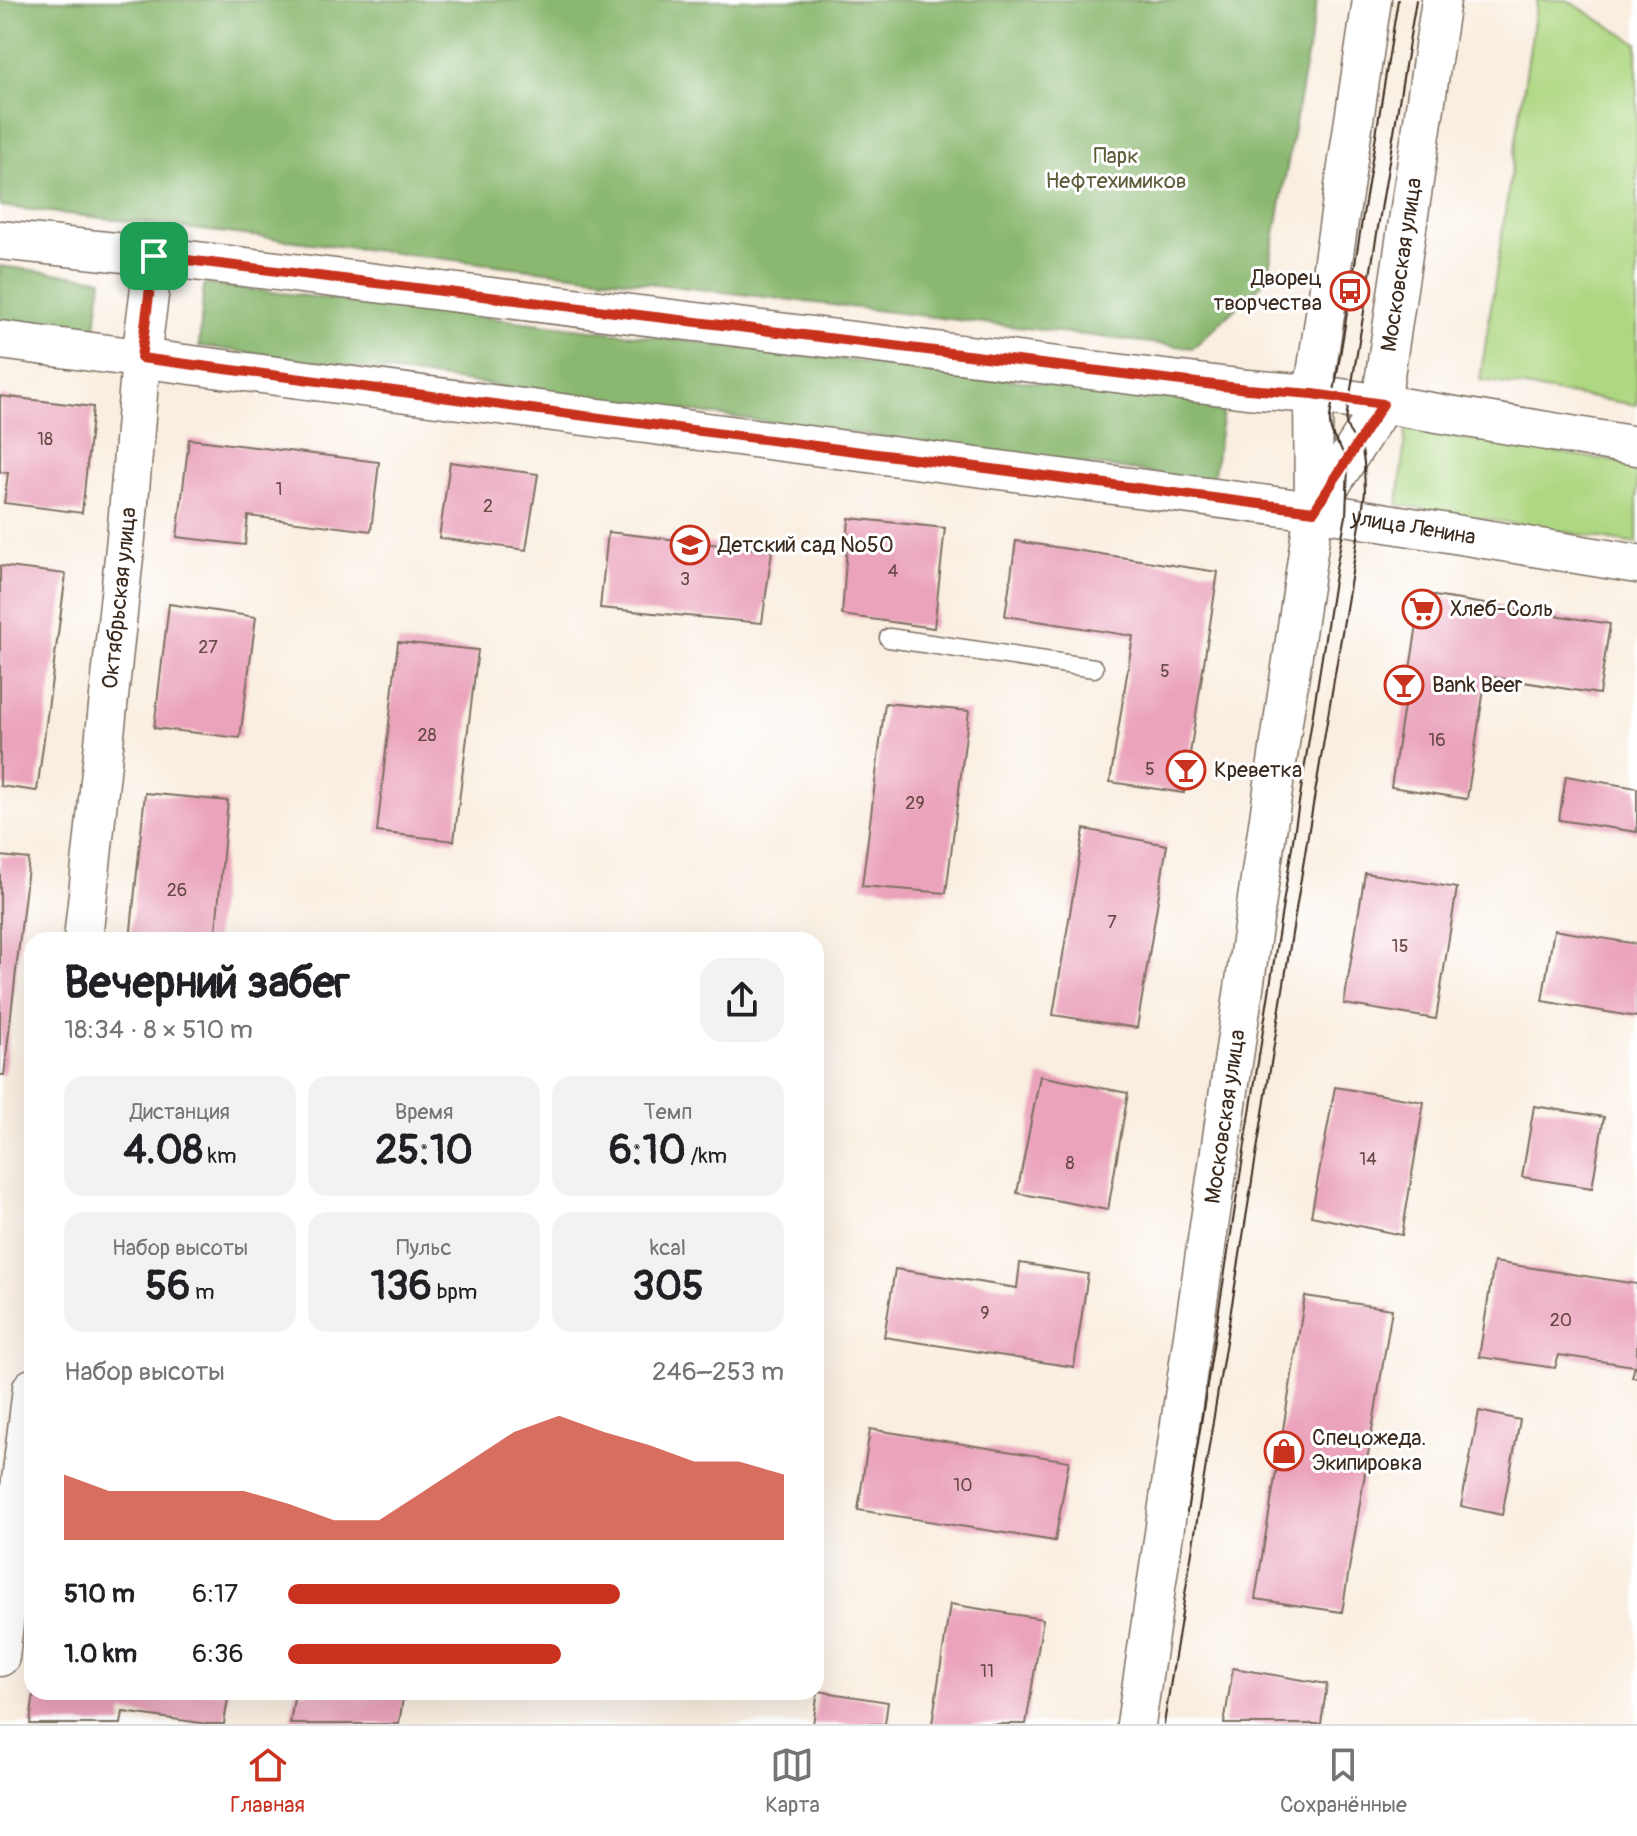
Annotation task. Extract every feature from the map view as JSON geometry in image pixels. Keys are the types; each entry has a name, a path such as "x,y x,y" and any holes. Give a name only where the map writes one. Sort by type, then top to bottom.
{"street":[{"name":"Московская улица","path":"1136,1724 1314,511 1313,394 1372,0"},
{"name":"Московская улица","path":"1314,511 1383,404 1441,0"},
{"path":"0,240 1232,387 1313,394 1637,446"},
{"name":"Октябрьская улица","path":"84,932 126,538 141,358 154,256"},
{"name":"улица Ленина","path":"0,340 1314,511 1637,564"},
{"path":"0,1657 24,1455"}],"lane":[{"path":"889,638 1094,668"}],"green space":[{"name":"Парк Нефтехимиков","path":"0,0 1317,0 1267,279 1193,348 0,206"},
{"path":"1537,0 1567,0 1637,43 1637,405 1480,380"},
{"path":"0,266 102,279 95,331 0,320"},
{"path":"204,284 1224,405 1213,481 199,346"},
{"path":"1406,428 1637,465 1637,544 1398,505"}],"building":[{"path":"0,396 93,407 82,513 4,503 8,473 0,472"},
{"path":"189,439 379,462 371,531 248,516 245,545 177,537"},
{"path":"450,462 538,474 526,550 439,538"},
{"path":"849,518 945,528 934,628 842,615"},
{"path":"608,532 772,551 762,623 600,608"},
{"path":"1016,541 1218,572 1184,793 1110,782 1133,636 1005,616"},
{"path":"0,566 66,574 37,791 0,786"},
{"path":"1422,594 1610,624 1599,694 1486,676 1467,799 1391,787"},
{"path":"169,604 256,617 240,738 154,728"},
{"path":"398,642 478,650 454,841 377,832"},
{"path":"885,703 969,711 946,893 862,886"},
{"path":"1566,776 1637,788 1637,832 1559,820"},
{"path":"145,793 228,801 216,932 131,932"},
{"path":"1084,829 1167,845 1137,1028 1053,1015"},
{"path":"0,856 29,859 4,1075 0,1075"},
{"path":"1365,873 1457,888 1436,1019 1344,1004"},
{"path":"1554,930 1637,944 1637,1017 1542,1001"},
{"path":"1040,1076 1128,1093 1108,1210 1017,1193"},
{"path":"1335,1087 1424,1102 1402,1235 1311,1216"},
{"path":"1534,1106 1604,1117 1592,1188 1522,1177"},
{"path":"1494,1262 1637,1284 1637,1378 1632,1377 1635,1366 1559,1355 1555,1368 1479,1357"},
{"path":"1020,1263 1088,1274 1074,1367 884,1337 895,1269 1017,1288"},
{"path":"1305,1296 1392,1309 1342,1612 1255,1599"},
{"path":"1479,1411 1520,1420 1502,1515 1461,1506"},
{"path":"870,1429 1069,1461 1055,1541 858,1510"},
{"path":"950,1604 1043,1619 1026,1724 932,1724"},
{"path":"1233,1668 1327,1684 1321,1724 1224,1724"},
{"path":"824,1692 888,1702 885,1724 813,1724 817,1700 824,1700"},
{"path":"33,1700 228,1700 224,1724 123,1712 121,1724 30,1724"},
{"path":"294,1700 403,1700 399,1724 290,1724"}],"tram line":[{"path":"1187,1512 1346,516 1348,465 1331,432 1330,417 1398,0"},
{"path":"1164,1724 1365,492 1362,450 1349,431 1347,413 1416,0"}],"place":[{"name":"Дворец творчества","path":"1350,291"},
{"name":"Детский сад №50","path":"690,545"},
{"name":"Хлеб-Соль","path":"1422,609"},
{"name":"Bank Beer","path":"1404,685"},
{"name":"Креветка","path":"1186,770"},
{"name":"Спецожеда. Экипировка","path":"1284,1451"}],"route":[{"path":"154,256 1383,404 1314,511 141,358 154,256"}]}
